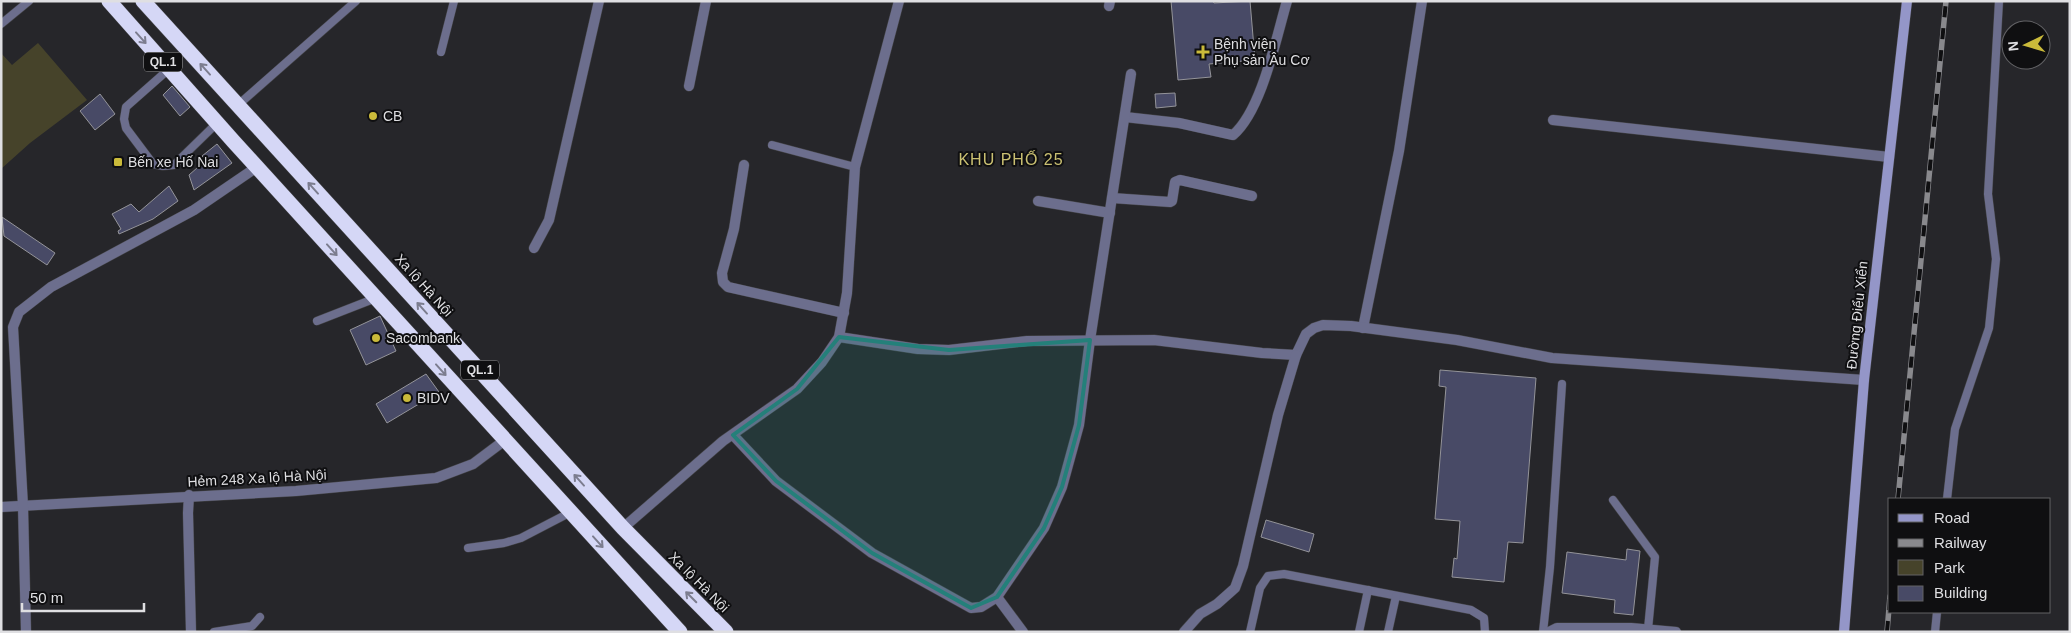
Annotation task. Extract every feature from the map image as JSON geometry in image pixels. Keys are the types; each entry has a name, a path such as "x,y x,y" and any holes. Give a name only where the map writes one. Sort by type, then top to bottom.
{"highway":[{"name":"QL.1","path":"108,1 680,632"},
{"name":"Xa lộ Hà Nội","path":"143,1 623,528 726,632"},
{"path":"217,123 238,105"},
{"path":"257,167 278,150"}],"street":[{"path":"534,248 549,220 599,1"},
{"path":"689,86 706,1"},
{"path":"623,528 722,441 797,389 822,362 839,337 844,313 851,240 855,167 899,1"},
{"path":"1125,117 1180,123 1233,135 1249,115 1261,88 1287,1"},
{"path":"1363,328 1399,151 1422,1"},
{"name":"Đường Điểu Xiển","path":"1844,632 1864,380 1907,1"},
{"path":"733,435 776,481 872,553 971,608 981,607 996,597 1044,528 1062,487 1079,425 1090,340 1131,74"},
{"path":"1553,120 1889,157"},
{"path":"744,165 734,229 722,273 723,282 728,287 844,313"},
{"path":"26,632 14,327 16,316 51,287 194,210 257,167"},
{"path":"1112,198 1170,202 1172,201 1175,182 1180,180 1252,196"},
{"path":"1038,201 1110,213"},
{"path":"1184,632 1200,614 1217,604 1235,588 1243,566 1278,415 1296,354 1306,334 1314,328 1323,325 1363,328 1457,340 1552,358 1864,380"},
{"path":"839,337 918,349 949,350 1028,342 1154,340 1262,353 1296,354"},
{"name":"Hẻm 248 Xa lộ Hà Nội","path":"1,507 296,491 436,478 473,464 504,440"},
{"path":"189,496 192,632"},
{"path":"996,597 1023,632"},
{"path":"1549,632 1557,628 1648,629 1676,632"}],"lane":[{"path":"1,24 29,1"},
{"path":"238,105 356,1"},
{"path":"441,52 454,1"},
{"path":"1947,498 1955,429 1989,328 1996,259 1988,194 1999,1"},
{"path":"169,69 126,107 124,119 126,128 154,164 163,166 174,164 217,123"},
{"path":"772,145 855,167"},
{"path":"317,321 376,298"},
{"path":"1543,632 1550,568 1562,384"},
{"path":"1613,500 1655,557 1648,629"},
{"path":"468,548 504,544 521,538 571,512"},
{"path":"1250,632 1260,588 1268,576 1284,574 1471,610 1484,618 1485,632"},
{"path":"1359,632 1368,590"},
{"path":"1388,632 1396,596"},
{"path":"1935,632 1937,613"},
{"path":"214,632 252,626 260,617"}],"highlighted area":[{"path":"839,337 949,350 1090,340 1079,425 1062,487 1044,528 997,597 971,608 872,553 776,481 733,435 797,389"}],"green space":[{"path":"38,43 87,100 30,143 1,169 1,53 12,65"}],"building":[{"path":"1171,1 1213,1 1214,3 1250,1 1255,60 1209,64 1211,77 1178,80"},
{"path":"172,86 190,107 180,116 163,95"},
{"path":"1175,93 1176,106 1156,108 1155,94"},
{"path":"100,94 115,114 95,130 80,111"},
{"path":"217,144 232,163 194,190 189,175 206,160 202,156"},
{"path":"169,186 178,201 153,219 119,234 118,231 121,229 112,214 131,204 139,212"},
{"path":"2,217 55,253 47,265 4,236"},
{"name":"Sacombank","path":"380,316 396,351 366,365 350,330"},
{"path":"1440,370 1536,378 1523,543 1508,542 1504,582 1452,577 1454,558 1457,559 1460,521 1435,519 1446,387 1439,386"},
{"name":"BIDV","path":"426,374 439,392 387,423 376,404"},
{"path":"1266,520 1314,534 1309,552 1261,537"},
{"path":"1627,549 1640,551 1633,615 1614,613 1615,600 1562,593 1567,552 1626,560"}],"railway":[{"path":"1898,498 1946,1"},
{"path":"1887,632 1889,613"}],"place":[{"name":"Bệnh viện Phụ sản Âu Cơ","path":"1203,52"},
{"name":"CB","path":"373,116"},
{"name":"Bến xe Hố Nai","path":"118,162"},
{"name":"Sacombank","path":"376,338"},
{"name":"BIDV","path":"407,398"}],"district":[{"name":"KHU PHỐ 25","path":"1011,159"}]}
